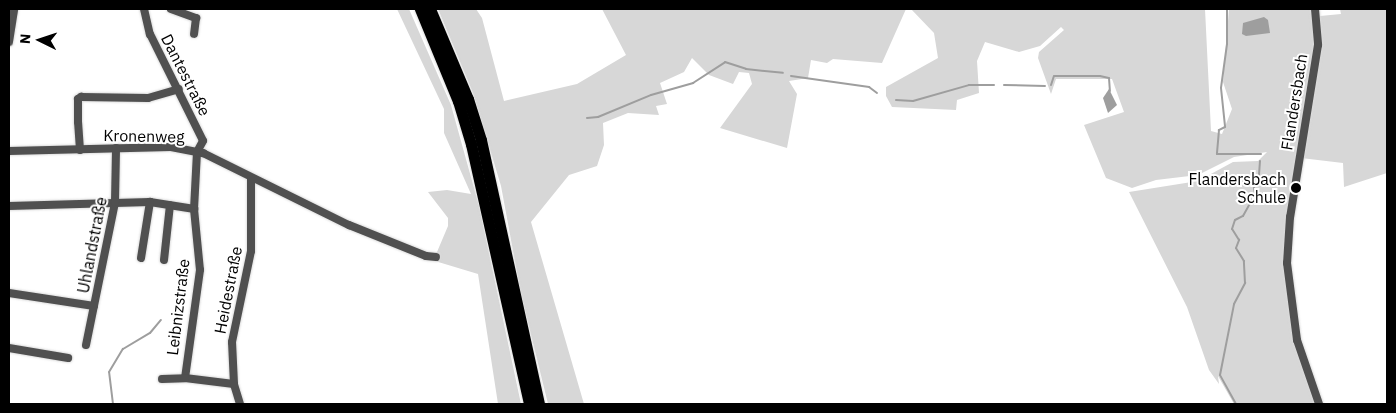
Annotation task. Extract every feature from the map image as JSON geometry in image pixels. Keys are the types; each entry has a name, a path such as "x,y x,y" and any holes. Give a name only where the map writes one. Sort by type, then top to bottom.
{"highway":[{"path":"420,9 458,100 472,144 529,404"},
{"path":"430,9 468,99 481,140 539,404"}],"street":[{"path":"9,42 14,9"},
{"name":"Dantestraße","path":"144,9 150,34 179,89 203,141 197,152"},
{"path":"171,9 196,18 194,34"},
{"name":"Flandersbach","path":"1315,9 1318,45 1294,188 1287,263 1297,340 1319,404"},
{"path":"80,150 78,99 81,97 148,98 179,89"},
{"name":"Kronenweg","path":"9,152 171,147 197,152 296,201 426,256 436,257"},
{"name":"Uhlandstraße","path":"86,346 116,202 116,148"},
{"name":"Leibnizstraße","path":"185,378 200,270 194,209 197,152"},
{"name":"Heidestraße","path":"240,404 234,384 232,342 251,251 252,179"},
{"path":"141,258 150,202"},
{"path":"9,206 150,202 194,209"},
{"path":"164,260 170,205"},
{"path":"9,293 94,306"},
{"path":"9,348 68,358"},
{"name":"Leibnizstraße","path":"162,379 185,378 234,384"}],"shaded area":[{"path":"397,9 409,9 451,105 479,206 521,404 498,404 478,274 425,258 437,252 448,226 448,218 428,192 447,190 471,194 444,133 444,109"},
{"path":"438,9 476,9 482,18 504,101 577,84 626,55 602,9 906,9 882,63 833,59 827,63 811,60 808,78 789,81 797,94 787,148 720,128 752,84 749,73 739,72 733,84 709,75 692,58 684,72 660,83 667,104 656,106 659,115 628,113 603,123 604,145 597,166 569,175 531,222 584,404 548,404 521,294 501,186 473,93"},
{"path":"911,9 1205,9 1211,131 1222,134 1232,109 1223,82 1229,9 1313,9 1316,32 1286,279 1291,318 1316,404 1234,404 1218,376 1219,384 1209,370 1187,307 1129,192 1198,181 1233,162 1258,161 1267,152 1234,157 1198,175 1156,180 1132,188 1106,178 1084,125 1124,112 1112,79 1056,79 1051,94 1038,58 1039,52 1064,30 1061,27 1040,46 1019,52 985,42 977,61 979,93 957,100 956,110 892,107 886,96 886,87 938,58 934,33"},
{"path":"1340,9 1387,9 1387,173 1344,187 1343,163 1301,158 1320,46 1320,16 1341,14"},
{"path":"1264,17 1268,20 1270,33 1246,36 1242,34 1243,23"},
{"path":"1109,89 1117,105 1108,113 1103,98"}],"waterway":[{"name":"Flandersbach","path":"1227,9 1227,44 1221,88 1225,127 1219,130 1217,154 1261,154"},
{"path":"587,118 598,117 651,95 693,83 725,62 746,69 783,73"},
{"path":"791,76 869,87 877,93"},
{"path":"1051,85 1054,76 1100,76 1109,78 1110,91"},
{"path":"896,100 913,101 969,85 994,85"},
{"path":"1004,85 1045,86"},
{"name":"Flandersbach","path":"1236,404 1220,375 1234,304 1245,283 1244,261 1236,248 1239,240 1232,229 1235,220 1243,216 1255,194 1253,181 1259,175 1260,161"},
{"path":"113,404 109,372 123,349 150,333 161,320"}],"place":[{"name":"Flandersbach Schule","path":"1296,188"}]}
